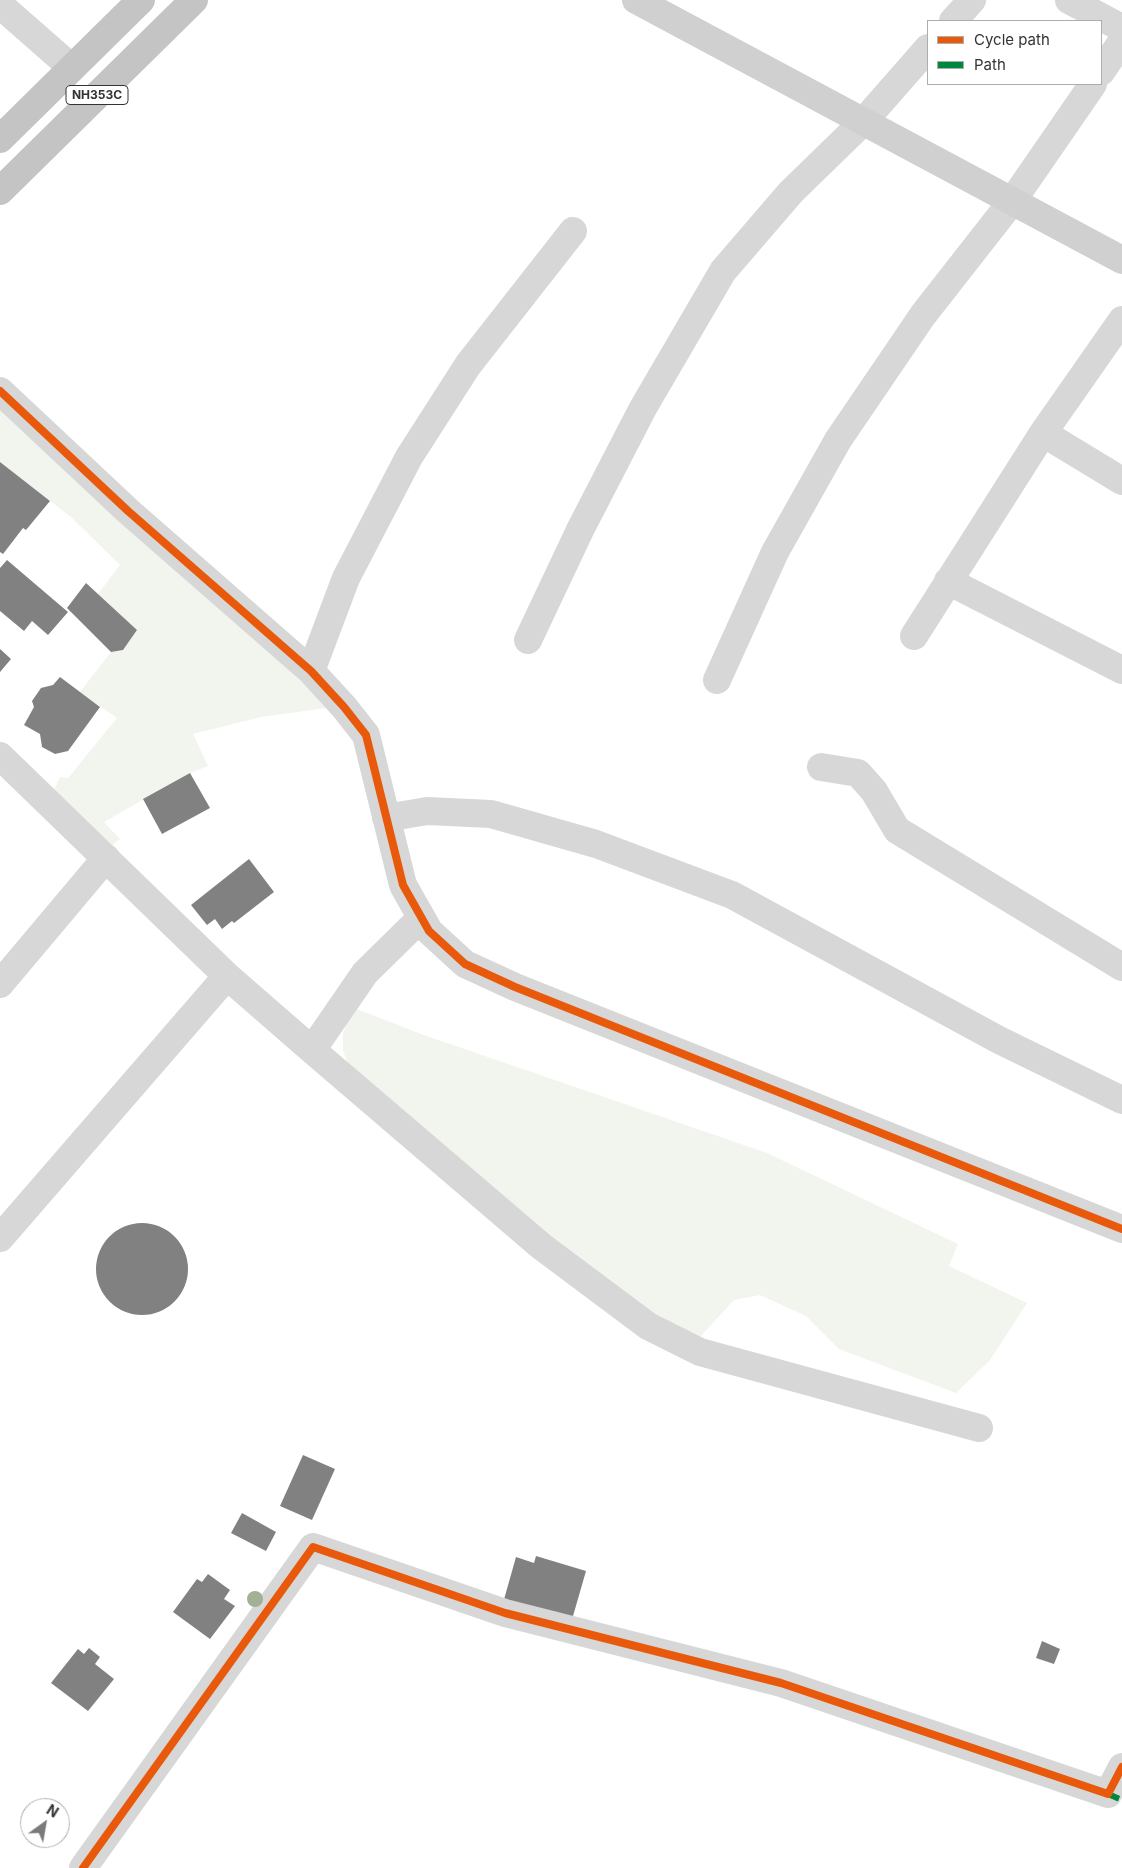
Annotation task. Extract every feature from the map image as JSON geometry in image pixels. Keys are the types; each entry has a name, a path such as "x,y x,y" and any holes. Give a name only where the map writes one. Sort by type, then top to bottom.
{"highway":[{"name":"NH353C","path":"0,139 140,0"},
{"name":"NH353C","path":"0,191 194,0"}],"street":[{"path":"636,0 1122,260"},
{"path":"954,20 972,0"},
{"path":"1069,0 1122,28"},
{"path":"0,5 72,68"},
{"path":"1102,71 1122,41"},
{"path":"528,640 581,528 643,408 723,271 791,192 864,121 927,49"},
{"path":"717,680 775,552 838,440 922,315 1013,200 1092,85"},
{"path":"312,671 346,578 409,457 468,365 573,231"},
{"path":"914,636 1043,433 1122,320"},
{"path":"0,391 128,511 312,671 366,735 403,886 429,931 465,964 515,987 1122,1229"},
{"path":"1043,433 1122,481"},
{"path":"948,581 1122,670"},
{"path":"0,756 227,976 541,1246 648,1326 700,1352 979,1428"},
{"path":"821,767 858,773 874,791 897,830 1122,967"},
{"path":"386,818 427,811 491,814 596,844 732,894 999,1040 1122,1100"},
{"path":"0,984 106,858"},
{"path":"312,1050 366,973 421,918"},
{"path":"0,1238 227,976"},
{"path":"83,1868 313,1547 506,1612 781,1683 1108,1794 1122,1767"}],"shaded area":[{"path":"0,409 333,707 261,717 193,734 208,766 190,773 104,822 120,839 111,846 53,792 60,777 68,778 117,718 80,692 111,652 123,650 137,630 98,594 120,565 71,517 0,462"},
{"path":"354,1008 421,1034 767,1153 958,1244 949,1266 1027,1303 990,1360 956,1393 839,1349 806,1316 760,1295 734,1300 699,1338 653,1315 559,1247 349,1068 343,1050 343,1033"}],"building":[{"path":"0,462 50,501 26,530 23,528 3,554 0,552"},
{"path":"7,560 68,612 48,635 32,621 24,631 0,611 0,568"},
{"path":"86,583 137,630 123,650 111,652 67,608"},
{"path":"0,649 11,659 0,672"},
{"path":"60,677 100,707 68,751 55,754 42,747 40,734 24,725 34,707 32,701 41,688 53,685"},
{"path":"190,773 210,808 162,834 143,799"},
{"path":"249,859 274,892 234,923 232,921 222,929 215,919 207,925 191,905"},
{"path":"142,1223 160,1227 174,1237 184,1251 188,1269 184,1287 174,1301 160,1311 142,1315 124,1311 110,1301 100,1287 96,1269 100,1251 110,1237 124,1227"},
{"path":"303,1455 335,1469 312,1520 280,1506"},
{"path":"242,1513 276,1532 266,1551 231,1533"},
{"path":"536,1556 586,1571 571,1623 503,1603 516,1557 534,1563"},
{"path":"208,1574 230,1590 224,1599 235,1606 210,1639 173,1612 197,1579 202,1582"},
{"path":"1042,1641 1060,1649 1054,1664 1036,1658"},
{"path":"89,1648 100,1657 95,1664 114,1679 88,1711 51,1683 78,1649 84,1654"}],"marked path":[{"path":"1108,1794 1122,1800"}],"cycle path":[{"path":"0,391 128,511 311,671 344,707 366,735 403,885 429,931 465,964 515,987 1122,1229"},
{"path":"83,1868 313,1547 505,1613 781,1683 1108,1794 1122,1767"}]}
